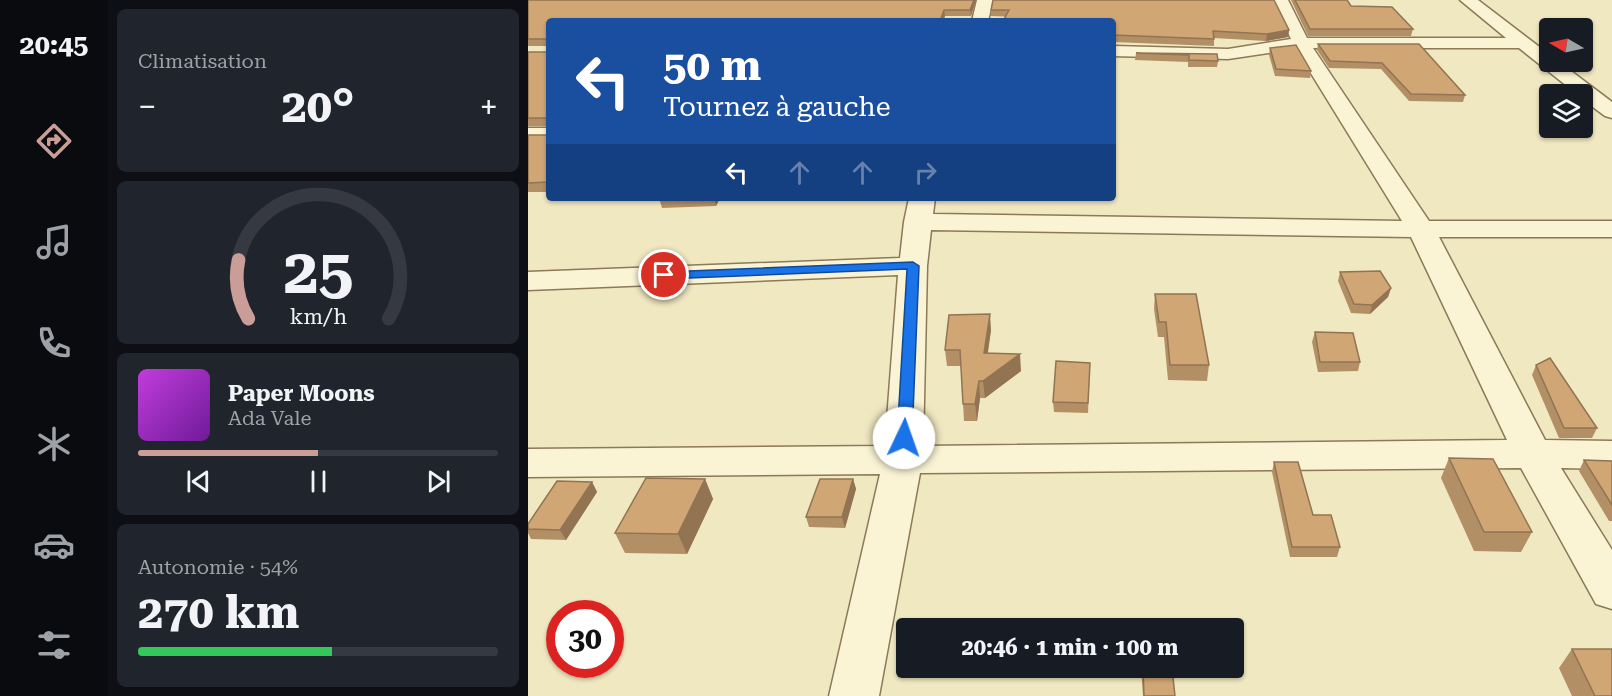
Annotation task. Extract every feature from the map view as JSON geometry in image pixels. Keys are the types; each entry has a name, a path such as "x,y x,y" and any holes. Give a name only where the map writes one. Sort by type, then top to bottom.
{"street":[{"path":"981,18 985,0"},
{"path":"1280,0 1301,43 1421,230 1533,454 1612,590"},
{"path":"1468,0 1612,112"},
{"path":"1116,51 1228,54 1301,43 1526,43"},
{"path":"528,135 546,135"},
{"path":"854,696 903,459 913,266 920,210 1421,230 1612,229"},
{"path":"528,280 913,266"},
{"path":"528,463 1533,454 1612,456"}],"building":[{"path":"528,0 974,0 970,10 944,10 941,18 546,18 546,39 528,39"},
{"path":"993,0 1274,0 1289,30 1267,34 1213,31 1214,39 1116,35 1116,18 1005,18 1009,10 991,10"},
{"path":"1295,0 1347,0 1351,6 1392,7 1413,29 1310,29"},
{"path":"1318,44 1419,44 1465,95 1411,94 1382,63 1330,61"},
{"path":"1296,45 1311,71 1276,69 1270,48"},
{"path":"528,52 546,52 546,118 528,118"},
{"path":"1136,53 1217,54 1218,61 1189,60 1189,55"},
{"path":"528,135 546,135 546,182 528,183"},
{"path":"1380,271 1391,288 1372,305 1354,304 1340,272"},
{"path":"1155,294 1196,294 1209,365 1170,365 1166,322 1159,322"},
{"path":"990,314 984,353 1020,354 983,381 979,381 975,404 963,404 960,350 945,350 949,315"},
{"path":"1315,332 1353,333 1360,362 1320,362"},
{"path":"1550,358 1597,428 1564,428 1536,365"},
{"path":"1056,361 1090,363 1088,403 1053,402"},
{"path":"1449,458 1493,459 1532,532 1484,532"},
{"path":"1584,460 1612,461 1612,505"},
{"path":"1274,462 1298,462 1313,515 1331,515 1340,547 1292,547"},
{"path":"646,478 705,479 678,534 615,533"},
{"path":"820,479 853,479 842,517 806,517"},
{"path":"557,481 592,482 560,530 528,529 528,524"},
{"path":"1572,649 1612,649 1612,696 1595,696"},
{"path":"1143,678 1173,678 1175,696 1144,696"}],"route":[{"path":"664,275 913,266 904,438"}]}
